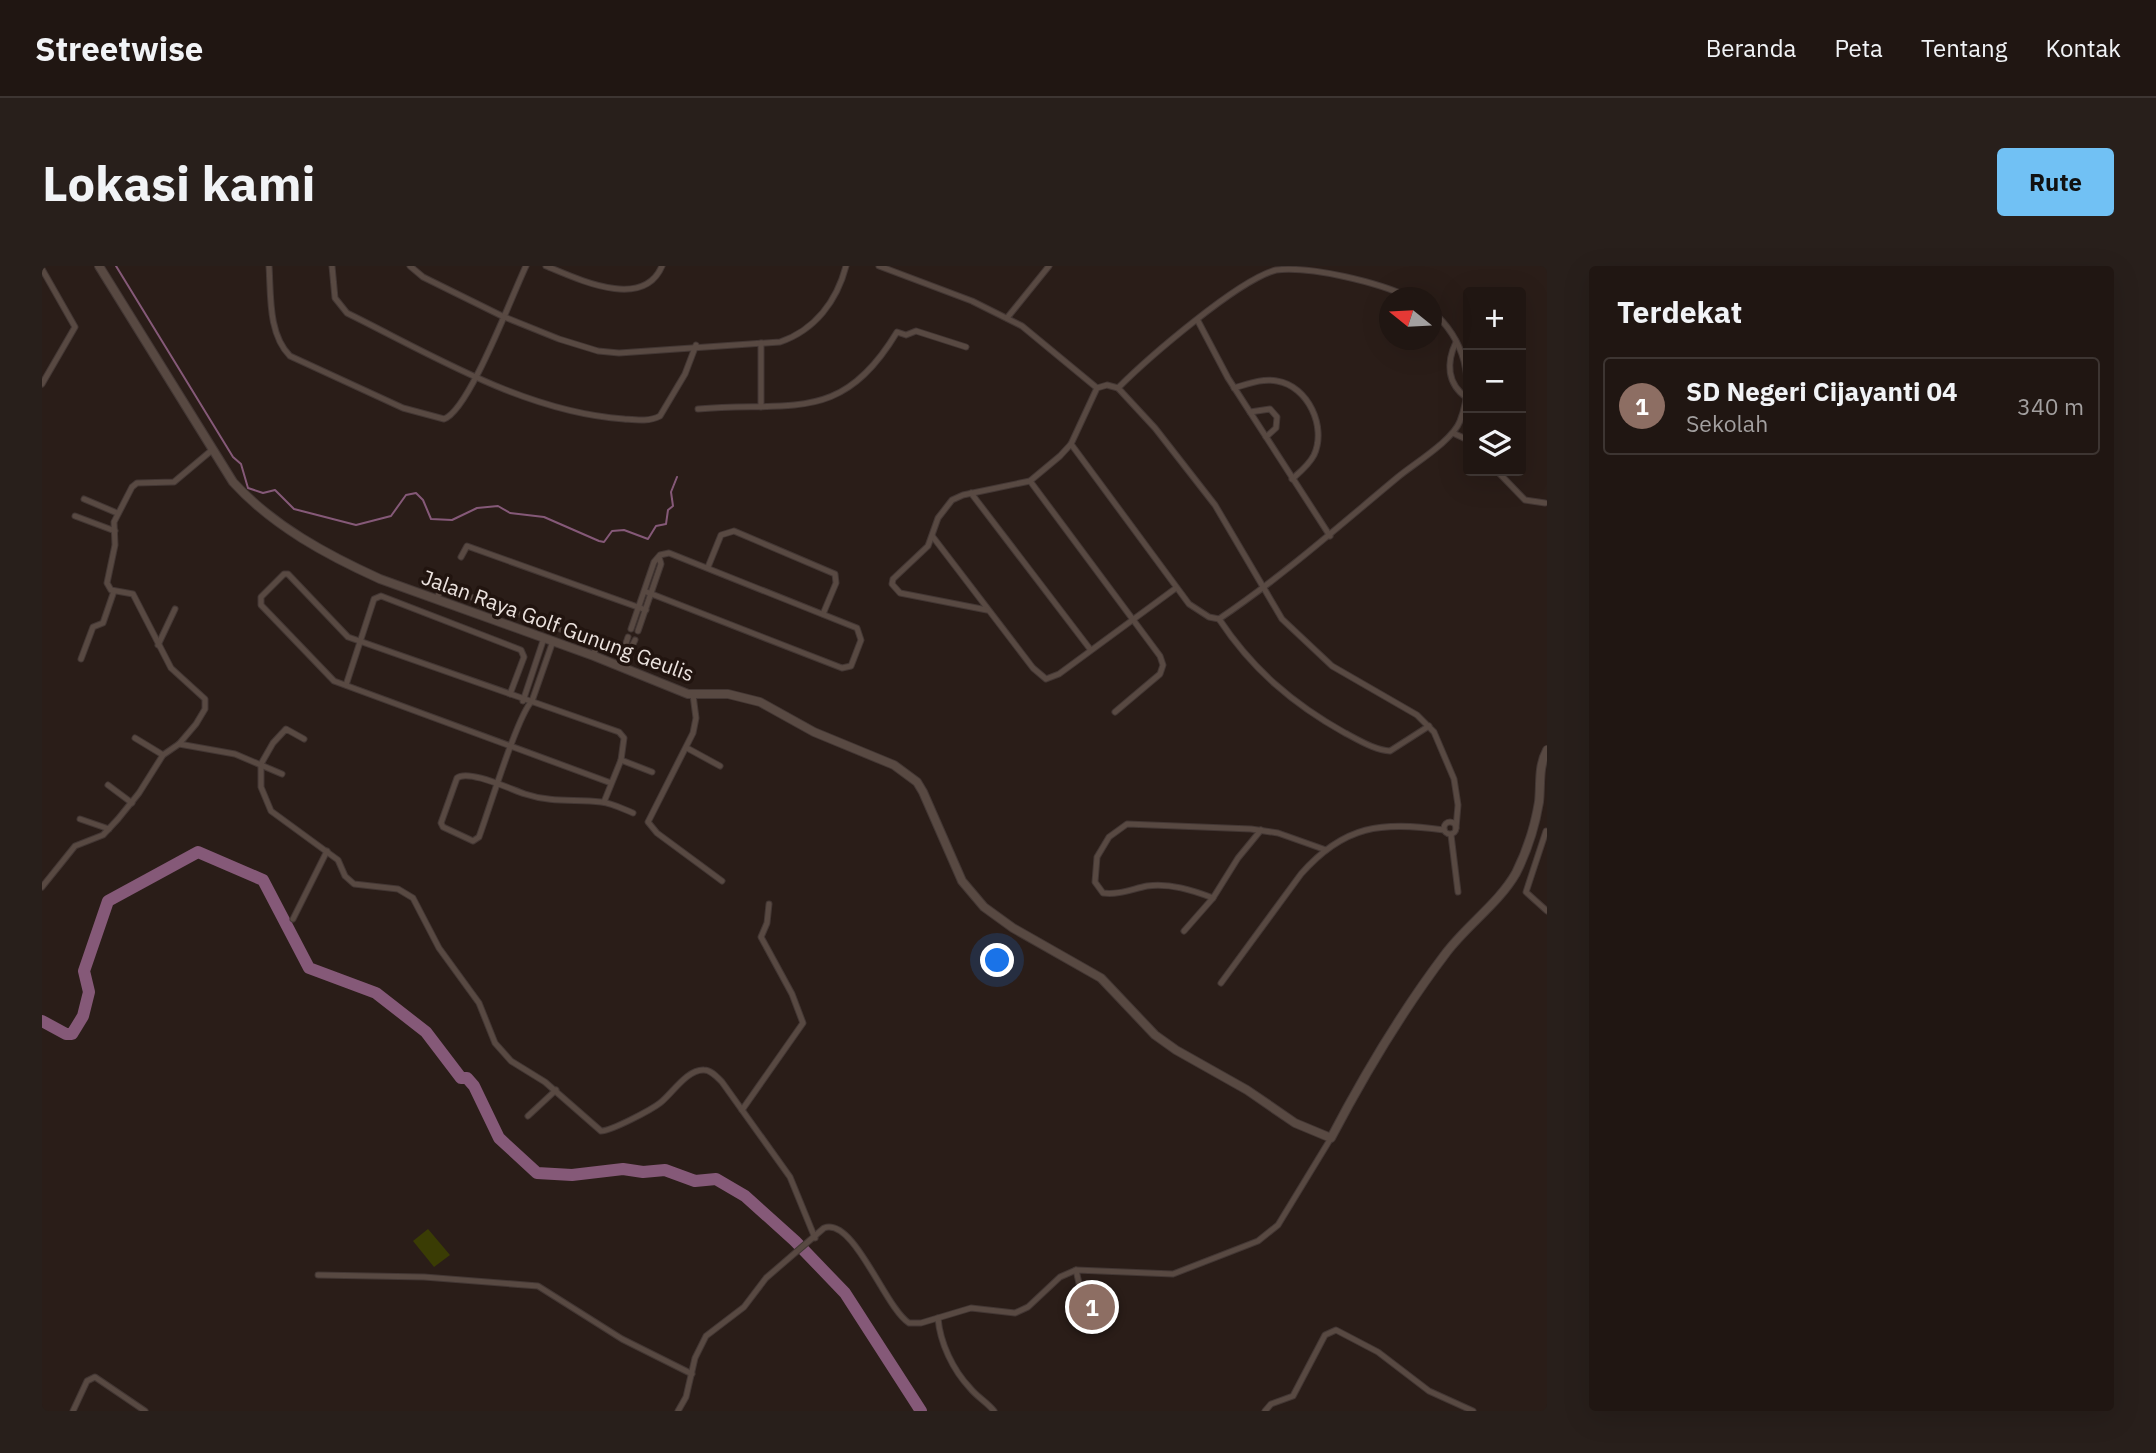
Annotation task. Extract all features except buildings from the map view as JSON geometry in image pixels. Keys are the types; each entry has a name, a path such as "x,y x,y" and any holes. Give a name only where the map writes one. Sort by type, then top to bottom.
{"main road":[{"name":"Jalan Raya Golf Gunung Geulis","path":"99,266 233,482 259,509 350,565 436,600 594,656 623,663 693,695 728,694 760,702 814,732 908,774 917,782 931,807 962,881 984,907 1013,929 1101,978 1155,1035 1175,1050 1247,1090 1295,1123 1331,1138"},
{"path":"1331,1138 1364,1076 1428,977 1459,936 1515,874 1533,830 1540,770 1547,750"}],"street":[{"path":"269,266 276,331 283,348 296,360 402,408 444,419 455,413 477,376 526,266"},
{"path":"332,266 335,298 346,313 477,376 546,405 578,415 653,419 667,409 696,345"},
{"path":"410,266 424,277 502,316 559,340 598,351 619,353 696,345 761,343 795,337 834,300 845,266"},
{"path":"546,266 588,282 618,289 650,283 656,279 662,266"},
{"path":"879,266 929,283 1007,318 1066,360 1097,388"},
{"path":"1007,318 1049,266"},
{"path":"1118,388 1198,321 1274,270 1308,268 1382,287"},
{"path":"42,269 75,327 45,372 42,384"},
{"path":"42,284 47,276"},
{"path":"1198,321 1234,388 1330,536"},
{"path":"1442,323 1456,342 1463,358"},
{"path":"698,409 761,407 821,401 840,395 879,363 897,332 906,335 916,331 965,347"},
{"path":"1456,342 1449,361 1449,370 1454,385 1463,394"},
{"path":"761,343 761,407"},
{"path":"1234,388 1275,380 1295,389 1311,405 1317,446 1307,465 1292,479"},
{"path":"987,610 895,589 893,579 918,558 933,537 943,510 952,500 971,493 1030,481 1071,444 1097,388 1107,385 1118,388 1155,428 1215,505 1282,619 1316,653 1429,726 1443,747 1454,779 1458,805 1456,828 1451,835 1458,892"},
{"path":"1250,412 1270,409 1277,417 1276,428 1266,437"},
{"path":"1219,619 1264,589 1453,433 1463,412"},
{"path":"1453,433 1463,438"},
{"path":"1071,444 1176,588 1194,608 1219,619 1250,660 1285,695 1349,735 1390,751 1429,726"},
{"path":"42,887 80,842 99,837 109,829 132,803 163,755 179,744 196,724 207,704 177,675 158,645 133,594 114,591 107,586 117,513 132,487 137,484 174,482 212,450"},
{"path":"1502,476 1525,500 1545,503"},
{"path":"1030,481 1152,641 1163,665 1160,674 1115,712"},
{"path":"971,493 1090,649"},
{"path":"84,499 117,513"},
{"path":"75,516 115,531"},
{"path":"708,567 724,531 746,536 835,574 836,583 823,614"},
{"path":"933,537 1032,668 1046,679 1059,674 1176,588"},
{"path":"461,557 467,546 646,610"},
{"path":"631,629 638,607 654,562 669,553 823,614 860,631 862,636 856,658 847,668 644,591"},
{"path":"638,631 661,564 659,557"},
{"path":"604,802 621,760 624,744 619,732 345,635 290,575 284,575 261,597 261,605 334,681 611,783"},
{"path":"436,600 443,587 514,612 596,642 594,656"},
{"path":"81,659 93,628 103,624 114,591"},
{"path":"346,685 374,599 381,596 521,650 524,657 510,694"},
{"path":"158,645 175,608"},
{"path":"510,625 514,612"},
{"path":"521,629 525,617"},
{"path":"623,663 628,637"},
{"path":"525,708 522,698 548,639"},
{"path":"548,639 532,701 525,708 513,746 498,784 477,840 443,827 441,822 460,775 498,784 551,802 604,802 633,813"},
{"path":"623,663 635,640"},
{"path":"693,695 696,718 687,748 648,816 649,826 722,881"},
{"path":"304,739 291,729 285,729 261,764 261,787 271,811 342,864 345,876 354,884 389,887 413,898 439,948 479,1003 495,1043 511,1061 556,1090 601,1131 615,1129 634,1115 659,1104 690,1075 700,1070 708,1071 722,1082 790,1177 816,1238"},
{"path":"135,738 163,755"},
{"path":"179,744 235,754 282,774"},
{"path":"687,748 720,766"},
{"path":"621,760 652,772"},
{"path":"108,785 132,803"},
{"path":"80,819 109,829"},
{"path":"1444,830 1445,824 1451,822 1456,828"},
{"path":"1213,898 1180,887 1155,886 1115,894 1103,893 1095,882 1097,857 1109,837 1127,824 1261,830 1293,837 1326,850"},
{"path":"1221,983 1301,874 1348,834 1375,826 1402,825 1444,830 1451,835"},
{"path":"1184,931 1213,898 1238,858 1261,830"},
{"path":"1546,831 1526,892 1547,911"},
{"path":"293,919 327,851"},
{"path":"741,1110 803,1023 792,995 761,937 767,923 769,904"},
{"path":"528,1116 556,1090"},
{"path":"678,1411 686,1397 699,1348 706,1336 744,1307 766,1278 807,1242 816,1238 824,1228 837,1226 865,1260 904,1320 914,1325 971,1308 1015,1313 1028,1307 1060,1277 1076,1270 1173,1274 1258,1241 1279,1225 1331,1138"},
{"path":"1076,1270 1087,1319"},
{"path":"318,1275 424,1277 545,1287 622,1339 692,1374"},
{"path":"938,1318 939,1332 953,1364 972,1391 994,1411"},
{"path":"1265,1411 1272,1404 1293,1396 1325,1335 1336,1330 1378,1352 1429,1391 1473,1411"},
{"path":"73,1411 87,1381 95,1377 145,1411"}],"shaded area":[{"path":"428,1229 450,1255 434,1267 413,1241"}],"waterway":[{"path":"116,266 233,457 241,464 248,488 263,493 275,490 294,509 356,525 391,516 406,495 416,493 423,500 431,519 452,520 477,508 498,506 510,513 544,517 599,541 604,542 612,531 624,530 648,539 656,526 666,524 668,510 673,506 671,492 677,477"},
{"path":"42,1021 66,1034 72,1034 83,1016 89,992 84,971 108,901 198,852 263,880 309,968 376,993 426,1032 461,1078 467,1078 474,1086 499,1138 537,1173 572,1175 623,1169 643,1172 665,1170 695,1181 716,1179 745,1196 795,1241 845,1293 921,1411"}],"place":[{"name":"SD Negeri Cijayanti 04","path":"1092,1307"}]}
